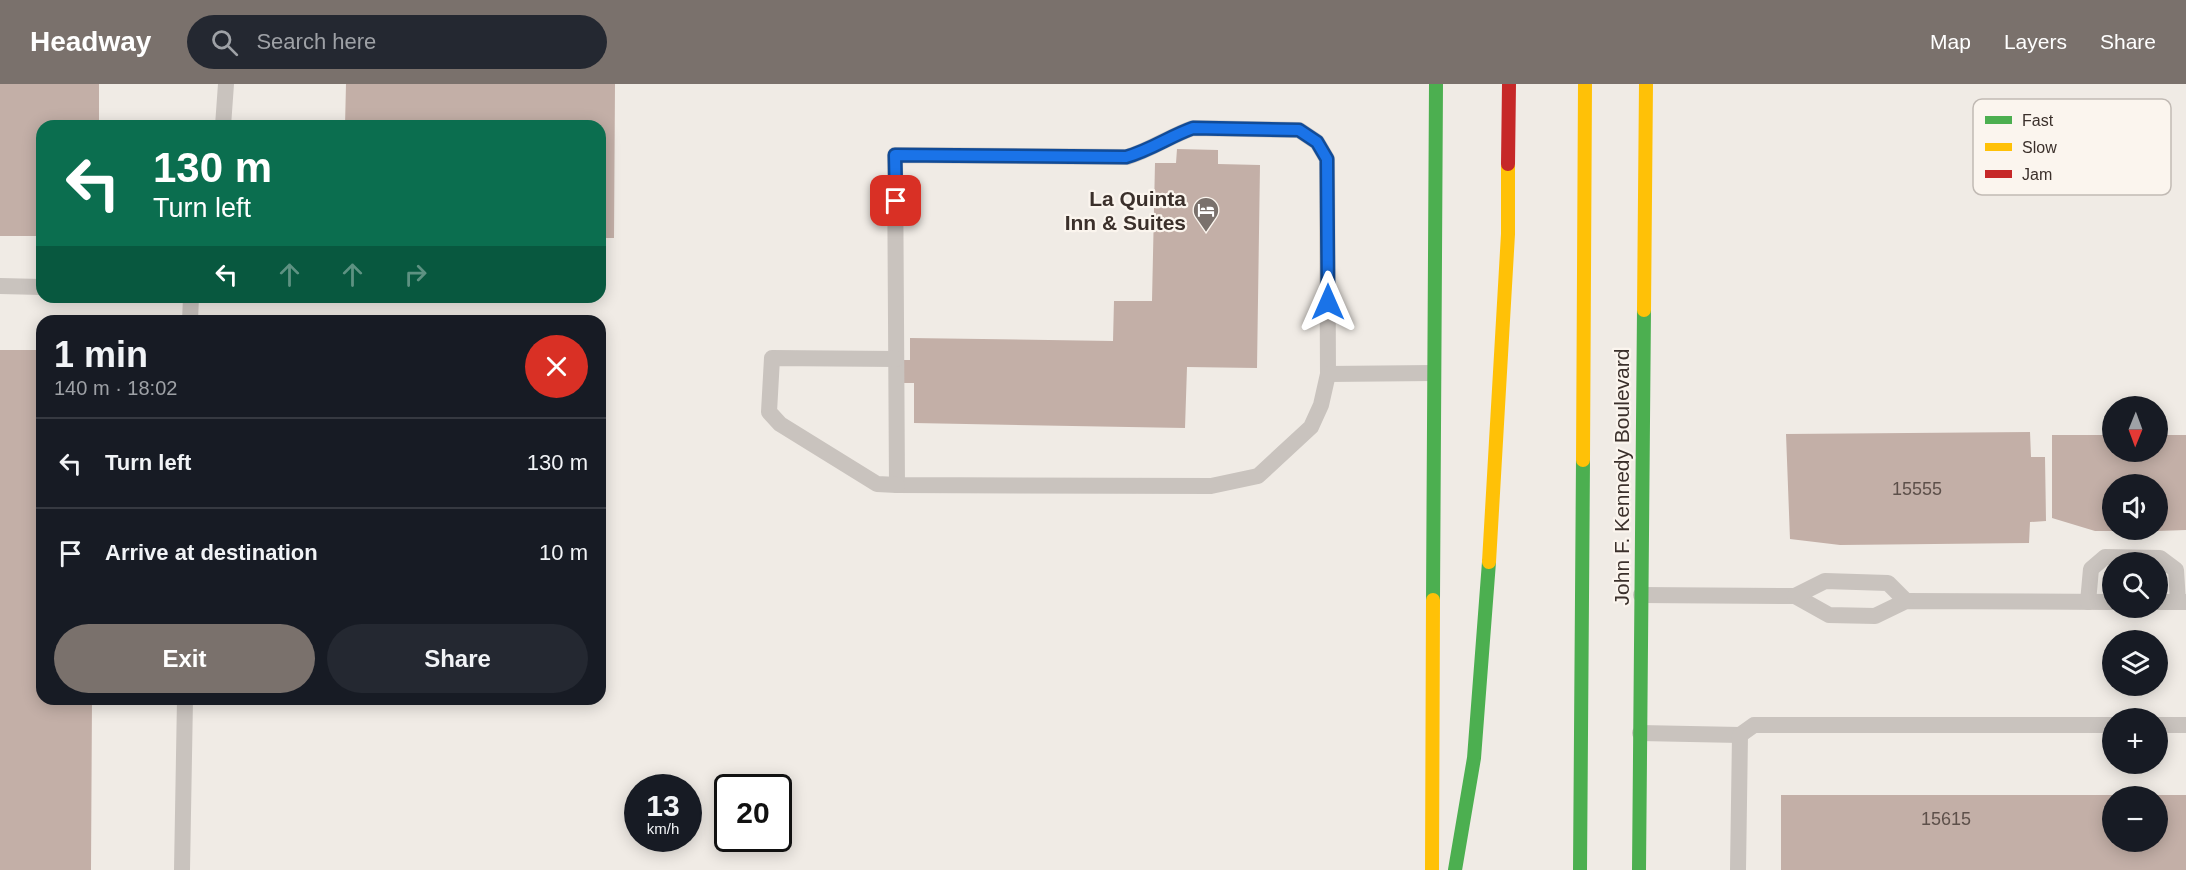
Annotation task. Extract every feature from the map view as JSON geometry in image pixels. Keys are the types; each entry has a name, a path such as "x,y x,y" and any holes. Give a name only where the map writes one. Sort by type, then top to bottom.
{"main road":[{"path":"1432,870 1436,84"},
{"path":"1455,870 1474,758 1490,545 1508,234 1509,84"},
{"path":"1580,870 1585,84"},
{"name":"John F. Kennedy Boulevard","path":"1639,870 1646,84"}],"lane":[{"path":"223,120 226,84"},
{"path":"896,359 772,358 769,412 780,424 877,484 897,485 1211,486 1258,476 1311,427 1321,405 1328,374 1327,159 1317,142 1299,130 1193,128 1178,133 1149,151 1126,157 895,155 897,485"},
{"path":"0,286 36,287"},
{"path":"1328,374 1433,373"},
{"path":"2088,602 2091,569 2105,557 2160,558 2176,570 2182,602"},
{"path":"1641,595 1795,596 1826,581 1888,583 1906,602"},
{"path":"1795,596 1828,615 1875,616 1906,602 2102,602"},
{"path":"182,870 185,705"},
{"path":"2168,725 2186,724"},
{"path":"1640,733 1740,735 1754,725 2102,725"},
{"path":"1738,870 1740,735"}],"building":[{"path":"0,84 99,84 99,120 36,120 36,236 0,236"},
{"path":"346,84 615,84 614,238 606,238 606,120 345,120"},
{"name":"La Quinta Inn & Suites","path":"1177,149 1218,150 1218,164 1260,165 1257,368 1187,367 1185,428 914,423 914,383 898,383 898,360 910,360 910,338 1113,341 1114,301 1152,301 1155,163 1176,163"},
{"path":"0,350 36,350 36,705 92,705 91,870 0,870"},
{"path":"2030,432 2031,457 2045,457 2046,521 2030,522 2029,543 1840,545 1790,539 1786,434"},
{"path":"2052,435 2102,435 2102,462 2168,462 2168,435 2186,435 2186,530 2168,531 2168,474 2102,474 2102,531 2052,518"},
{"path":"1781,795 2102,795 2102,852 2168,852 2168,795 2186,795 2186,870 1781,870"}],"traffic: fast":[{"path":"1433,600 1436,84"},
{"path":"1639,870 1644,310"},
{"path":"1580,870 1583,460"},
{"path":"1455,870 1474,758 1489,562"}],"traffic: slow":[{"path":"1583,460 1585,84"},
{"path":"1644,310 1646,84"},
{"path":"1489,562 1508,234 1508,164"},
{"path":"1432,870 1433,600"}],"traffic: jam":[{"path":"1508,164 1509,84"}],"place":[{"name":"La Quinta Inn & Suites","path":"1206,233"}],"route":[{"path":"896,201 895,155 1126,157 1149,151 1178,133 1193,128 1299,130 1317,142 1327,159 1328,302"}]}
